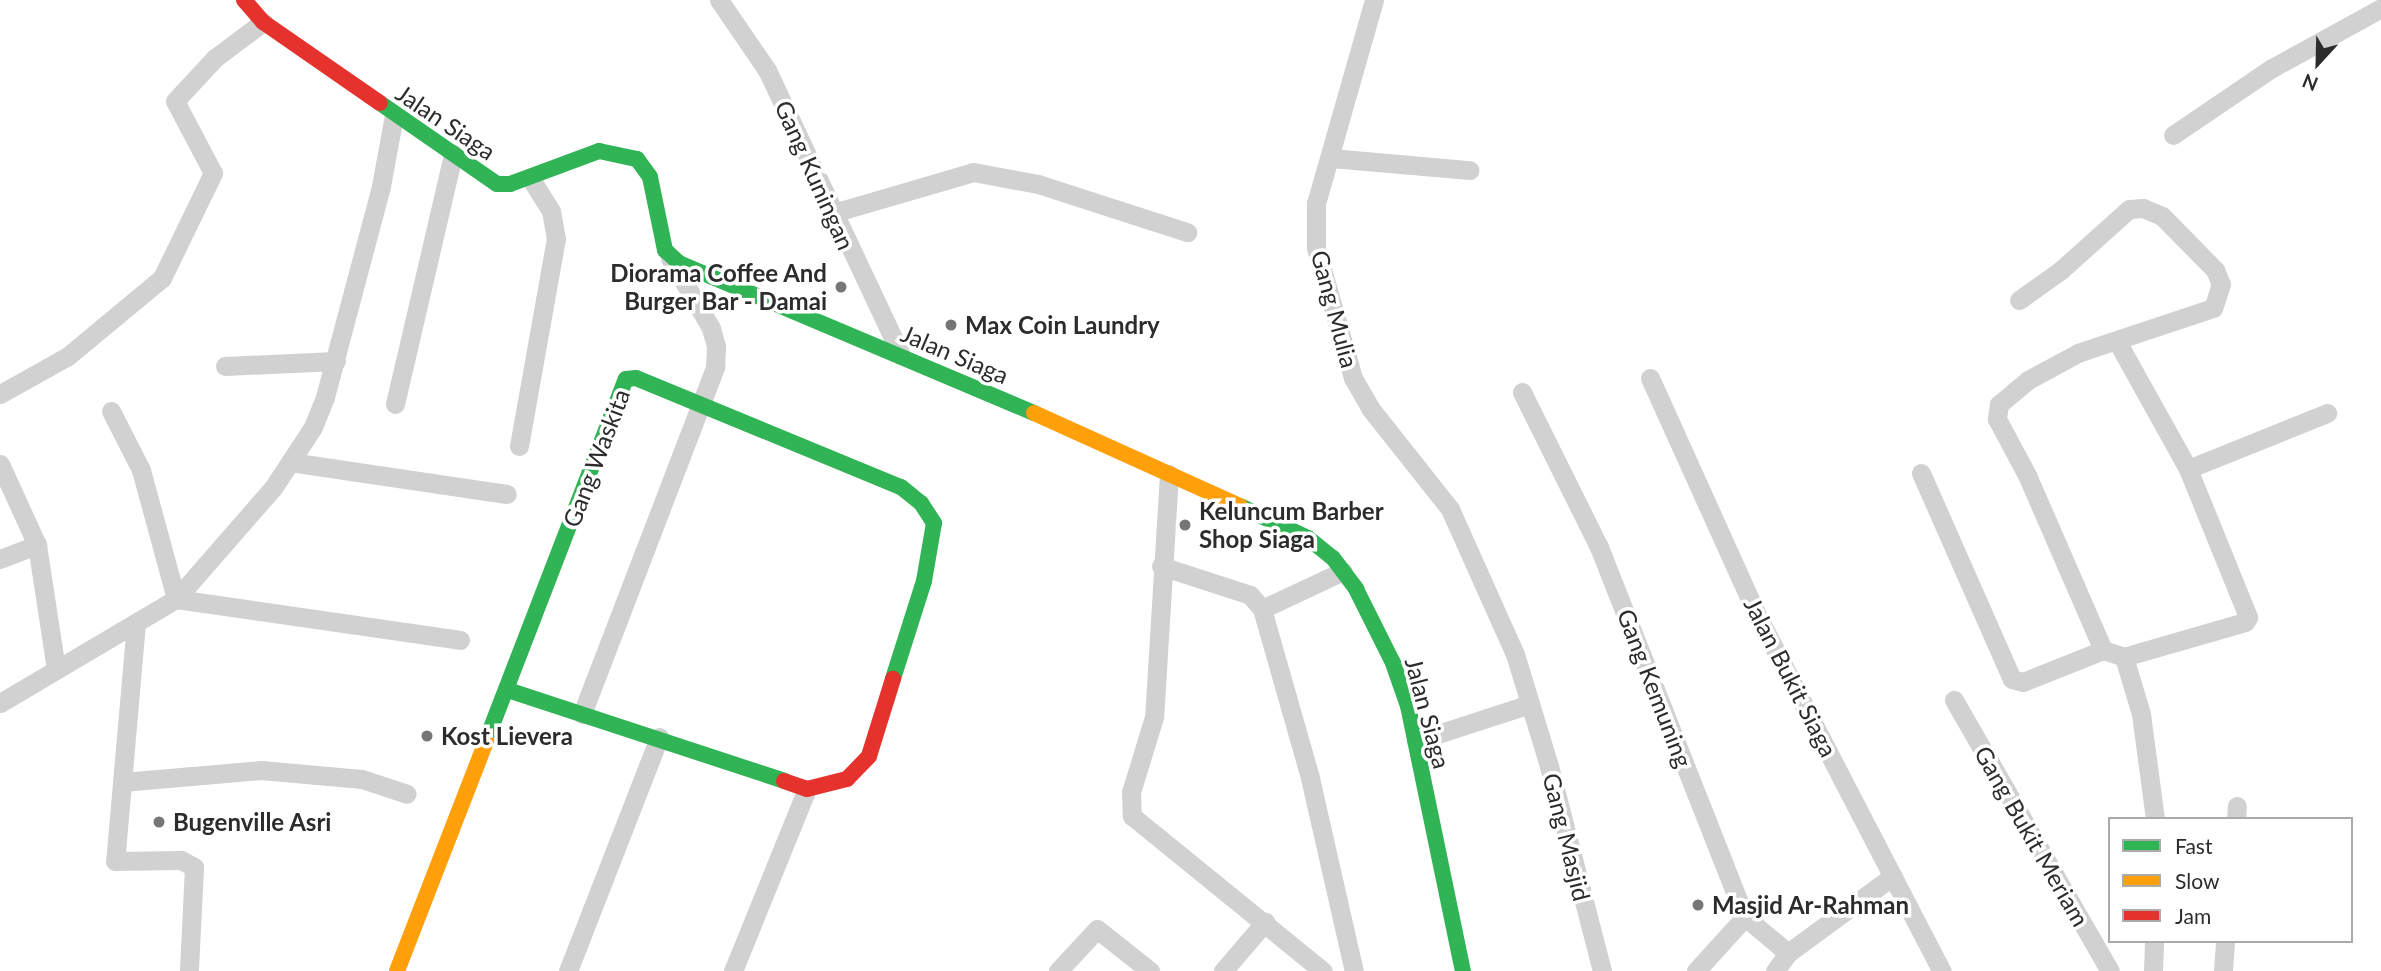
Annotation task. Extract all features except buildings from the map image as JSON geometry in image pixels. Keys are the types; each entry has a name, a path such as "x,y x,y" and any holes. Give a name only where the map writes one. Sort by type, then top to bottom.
{"street":[{"name":"Jalan Siaga","path":"244,0 263,22 394,115 498,184 530,177 599,152 615,151 636,159 650,177 666,250 700,273 901,355 1308,538 1343,571 1393,663 1416,741 1463,971"},
{"name":"Gang Kuningan","path":"719,0 767,70 901,355"},
{"name":"Gang Mulia","path":"1374,0 1331,158 1316,202 1316,248 1353,379 1370,408 1450,509 1510,642 1530,704"},
{"path":"2173,135 2272,68 2381,8"},
{"path":"0,394 68,356 162,278 213,173 175,101 215,58 263,22"},
{"path":"0,703 176,599 233,537 290,463 313,427 336,360 394,115"},
{"path":"396,404 453,154"},
{"path":"1331,158 1469,170"},
{"path":"832,213 973,172 1038,184 1186,232"},
{"path":"519,446 556,239 551,211 530,177"},
{"path":"2019,300 2061,270 2129,209 2154,211 2215,270 2221,284 2220,297 2213,308 2118,343 2078,353 2028,380 1998,404 1997,419 2027,475 2103,650"},
{"path":"582,714 715,367 716,346 711,328 666,250"},
{"path":"1920,473 2012,679 2023,682 2103,650 2124,657 2245,622 2249,617 2188,469 2118,343"},
{"path":"225,366 336,360"},
{"name":"Gang Waskita","path":"508,690 626,379 636,378 701,404"},
{"name":"Jalan Bukit Siaga","path":"1650,378 1755,611 1942,971"},
{"name":"Gang Kemuning","path":"1522,392 1599,547 1745,917 1788,953"},
{"path":"397,971 508,690 659,737 807,789 847,779 869,756 924,582 934,523 921,503 901,487 701,404"},
{"path":"111,411 141,470 176,599"},
{"path":"2188,469 2327,413"},
{"path":"290,463 507,494"},
{"path":"0,464 37,545 56,669"},
{"path":"1169,474 1160,566 1154,717 1131,792 1132,816 1140,827 1265,922 1323,971"},
{"path":"0,559 37,545"},
{"path":"1160,566 1250,595 1262,609 1300,741 1354,971"},
{"path":"1262,609 1343,571"},
{"path":"176,599 460,640"},
{"path":"136,623 115,861 181,860 194,867 189,971"},
{"path":"2124,657 2141,714 2155,817"},
{"name":"Gang Bukit Meriam","path":"1954,700 2110,971"},
{"path":"1416,741 1530,704"},
{"name":"Gang Masjid","path":"1530,704 1602,971"},
{"path":"568,971 659,737"},
{"path":"122,782 261,770 362,779 407,794"},
{"path":"733,971 807,789"},
{"path":"1774,971 1788,953 1894,876"},
{"path":"1696,971 1745,917"},
{"path":"1223,971 1265,922"},
{"path":"1058,971 1097,929 1150,971"},
{"path":"2153,971 2154,943"},
{"path":"2223,971 2225,943"}],"traffic: fast":[{"path":"380,103 497,184 510,184 599,151 637,159 650,177 665,250 679,263 1034,413"},
{"path":"486,741 626,379 636,378 901,487 921,503 934,523 924,581 893,679"},
{"path":"1240,506 1308,538 1333,558 1356,589 1393,663 1408,706 1463,971"},
{"path":"508,690 784,781"}],"traffic: slow":[{"path":"1034,413 1240,506"},
{"path":"397,971 486,741"}],"traffic: jam":[{"path":"244,0 263,22 380,103"},
{"path":"784,781 807,789 847,779 869,756 893,679"}],"place":[{"name":"Diorama Coffee And Burger Bar - Damai","path":"841,287"},
{"name":"Max Coin Laundry","path":"951,325"},
{"name":"Keluncum Barber Shop Siaga","path":"1185,525"},
{"name":"Kost Lievera","path":"427,736"},
{"name":"Bugenville Asri","path":"159,822"},
{"name":"Masjid Ar-Rahman","path":"1698,905"}]}
